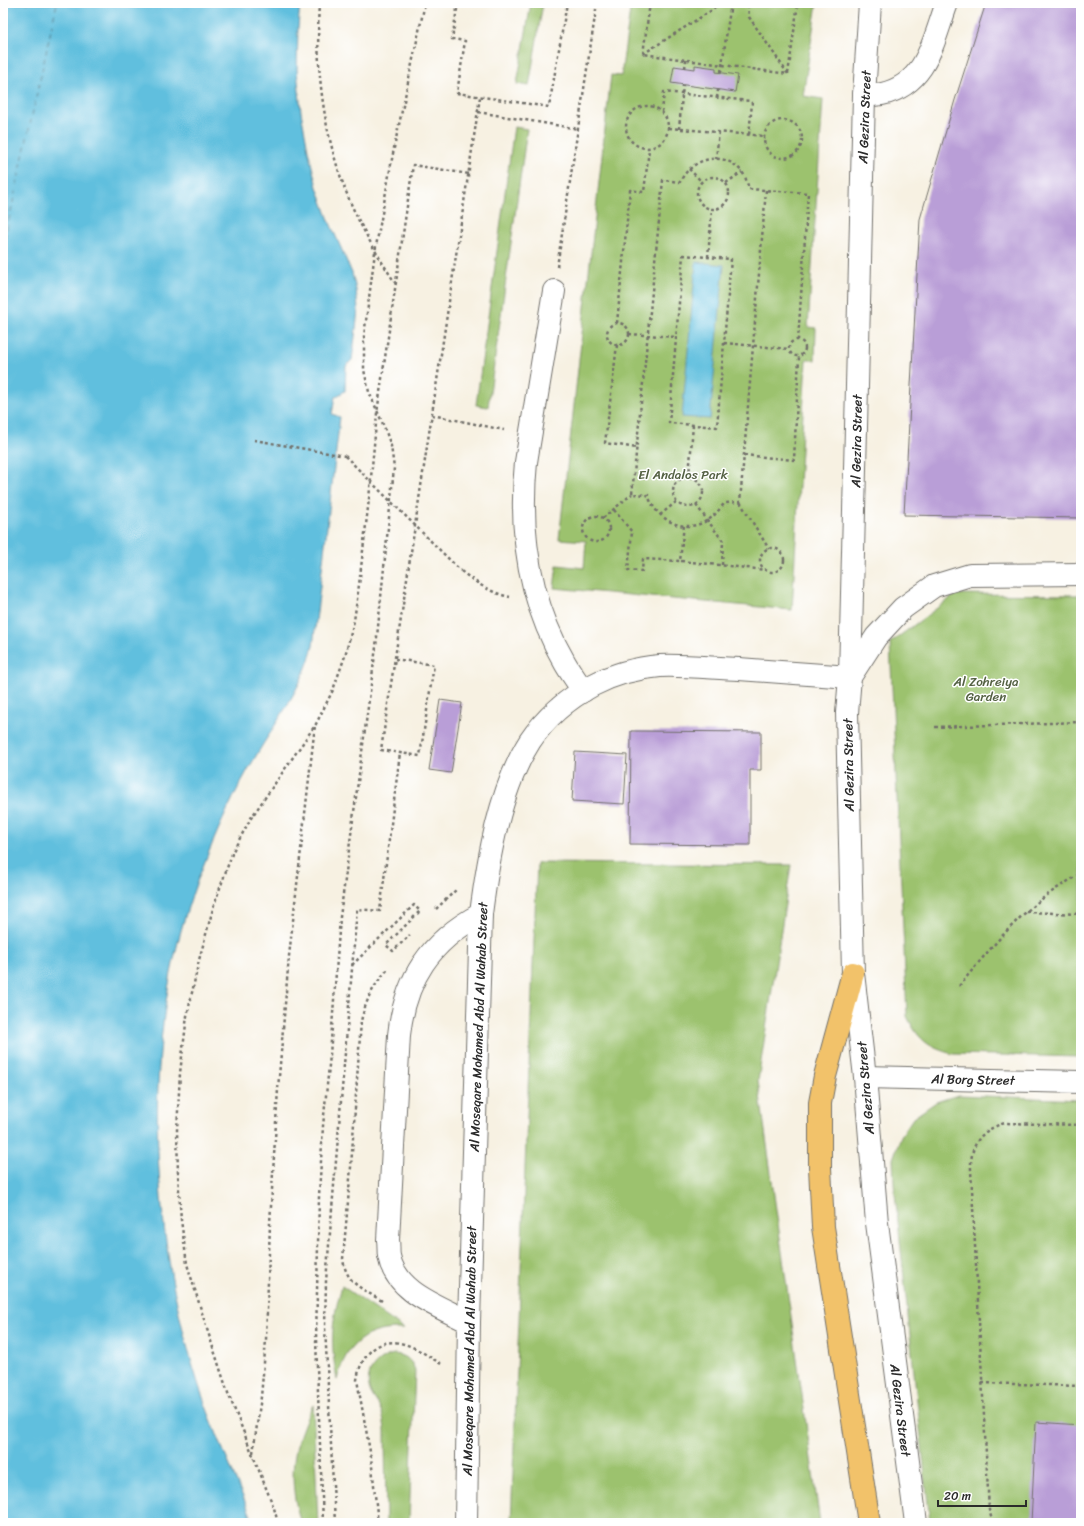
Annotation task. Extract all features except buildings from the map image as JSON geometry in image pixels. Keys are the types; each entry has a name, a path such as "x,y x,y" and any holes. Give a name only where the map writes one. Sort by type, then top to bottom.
{"highway":[{"path":"853,973 825,1076 820,1103 820,1167 823,1227 868,1523"}],"street":[{"name":"Al Gezira Street","path":"870,3 864,95 850,677 847,713 853,973 865,1077 877,1223 916,1523"},
{"path":"864,95 887,93 898,89 913,79 924,66 948,3"},
{"path":"554,291 526,462 523,490 523,518 530,574 538,601 549,632 583,691"},
{"path":"850,677 876,637 899,612 934,586 970,575 1081,574"},
{"name":"Al Moseqare Mohamed Abd Al Wahab Street","path":"466,1523 468,1322 481,914 489,861 505,799 520,759 531,740 545,722 562,706 583,691 607,678 633,670 659,666 693,666 850,677"},
{"path":"468,1322 418,1295 401,1281 393,1269 389,1255 388,1240 399,1035 401,1016 406,997 424,961 436,946 465,923 481,914"},
{"name":"Al Borg Street","path":"865,1077 1081,1082"}],"path":[{"path":"319,3 317,31 318,69 323,107 331,145 342,182 354,210 375,252 396,284"},
{"path":"323,1523 316,1340 319,1196 340,917 376,647 394,468 391,446 368,392 363,353 375,252 394,148 425,3"},
{"path":"458,3 452,39 465,41 457,93 549,107 567,3"},
{"path":"554,291 597,3"},
{"path":"643,54 650,3"},
{"path":"643,54 650,51 712,10 718,3"},
{"path":"721,72 731,3 748,4 749,17 788,74"},
{"path":"788,74 798,3"},
{"path":"643,54 788,74"},
{"path":"685,68 686,60"},
{"path":"679,129 683,85"},
{"path":"717,98 718,90"},
{"path":"662,112 664,92 751,102 749,135"},
{"path":"395,659 434,665 420,756 381,750 480,97"},
{"path":"646,106 655,107 662,112 667,119 669,128 663,143 648,149 640,148 632,143 627,136 625,128 631,113 638,108 646,106"},
{"path":"478,112 578,129"},
{"path":"784,120 793,123 800,129 803,138 801,147 796,154 787,158 778,158 770,154 765,146 764,136 768,128 775,122 784,120"},
{"path":"669,128 764,136"},
{"path":"716,159 719,132"},
{"path":"617,323 630,190 644,192 648,149"},
{"path":"603,518 632,494 663,180 680,182 689,168 706,159 716,159 726,160 742,172 749,189 808,193 798,340"},
{"path":"278,1523 274,1508 228,1392 187,1264 181,1220 177,1130 180,1073 187,1016 199,960 223,877 234,851 251,818 316,724 333,690 346,656 354,621 369,499 377,413 413,164 469,174"},
{"path":"689,168 701,181"},
{"path":"726,183 742,172"},
{"path":"717,177 726,183 729,190 729,197 725,204 720,208 712,209 705,207 699,202 697,187 701,181 706,178 717,177"},
{"path":"766,190 740,502 769,549"},
{"path":"708,257 712,209"},
{"path":"683,255 708,257 731,259 717,427 669,423 683,255"},
{"path":"617,323 623,324 627,328 629,334 628,340 623,344 617,345 612,343 608,337 608,331 611,326 617,323"},
{"path":"629,334 676,337"},
{"path":"798,340 793,341 790,344 789,349 794,356 799,357"},
{"path":"744,455 794,460 799,357 806,350 805,345 798,340"},
{"path":"724,343 789,349"},
{"path":"617,345 605,443 637,448"},
{"path":"432,415 507,430"},
{"path":"689,476 693,425"},
{"path":"254,440 345,456 475,582 491,591 516,599 538,601"},
{"path":"689,476 696,478 702,484 704,492 702,500 689,508 676,502 673,495 673,488 676,482 689,476"},
{"path":"632,494 648,495 650,503 660,515 674,524 684,525 700,524 708,520 725,503 740,502"},
{"path":"660,515 676,502"},
{"path":"696,505 723,541 722,566"},
{"path":"614,510 632,532 628,570 642,571 643,559 766,570 772,572 779,570 783,565 784,558 781,552 776,548 763,552 760,558 761,565 766,570"},
{"path":"596,516 603,518 608,524 609,531 606,537 600,541 592,541 586,537 583,530 585,523 589,518 596,516"},
{"path":"680,562 684,525"},
{"path":"935,727 1081,722"},
{"path":"253,1454 261,1397 266,1340 270,1223 278,1089 288,972 316,724"},
{"path":"335,1523 326,1335 326,1281 352,966 357,909 380,911 400,753"},
{"path":"432,914 489,861"},
{"path":"959,986 993,945 1026,912 1060,886 1081,873"},
{"path":"352,966 414,905 420,911 386,945 393,951 415,930"},
{"path":"1026,912 1081,914"},
{"path":"993,1523 989,1510 982,1383 971,1170 973,1149 978,1140 986,1131 1005,1123 1081,1125"},
{"path":"378,1523 371,1457 357,1380 358,1368 364,1358 381,1344 392,1342 404,1344 468,1379"},
{"path":"982,1383 1081,1386"}],"green space":[{"path":"531,3 543,3 529,86 517,84"},
{"name":"El Andalos Park","path":"631,3 817,3 803,96 823,99 808,327 816,328 815,360 806,360 792,610 554,588 557,565 584,568 586,541 559,539 611,75 621,76"},
{"path":"514,127 527,129 488,407 476,405"},
{"name":"Al Zohreiya Garden","path":"956,594 1081,595 1081,1057 953,1054 937,1049 925,1042 915,1031 907,1016 890,643"},
{"path":"537,863 791,865 758,1081 820,1523 511,1523"},
{"path":"958,1095 1081,1100 1081,1523 930,1523 894,1184 893,1159 901,1136 913,1118 936,1102"},
{"path":"342,1286 404,1329 379,1331 360,1340 352,1347 346,1356 337,1380 333,1354 333,1333"},
{"path":"394,1354 407,1358 412,1363 415,1370 409,1523 386,1523 384,1421 379,1406 369,1387 368,1381 374,1365 383,1358"},
{"path":"313,1405 318,1523 301,1523 294,1492 294,1462 300,1434"}],"water":[{"path":"3,3 300,3 297,70 301,112 308,150 317,187 330,223 352,273 356,290 358,309 352,360 346,366 345,391 335,397 332,414 340,417 313,646 303,675 281,716 240,784 202,869 182,927 168,989 160,1052 157,1117 160,1182 167,1246 178,1308 193,1367 206,1407 254,1523 3,1523"},
{"path":"696,262 724,265 710,419 682,417"}],"ferry route":[{"path":"3,247 57,3"}]}
